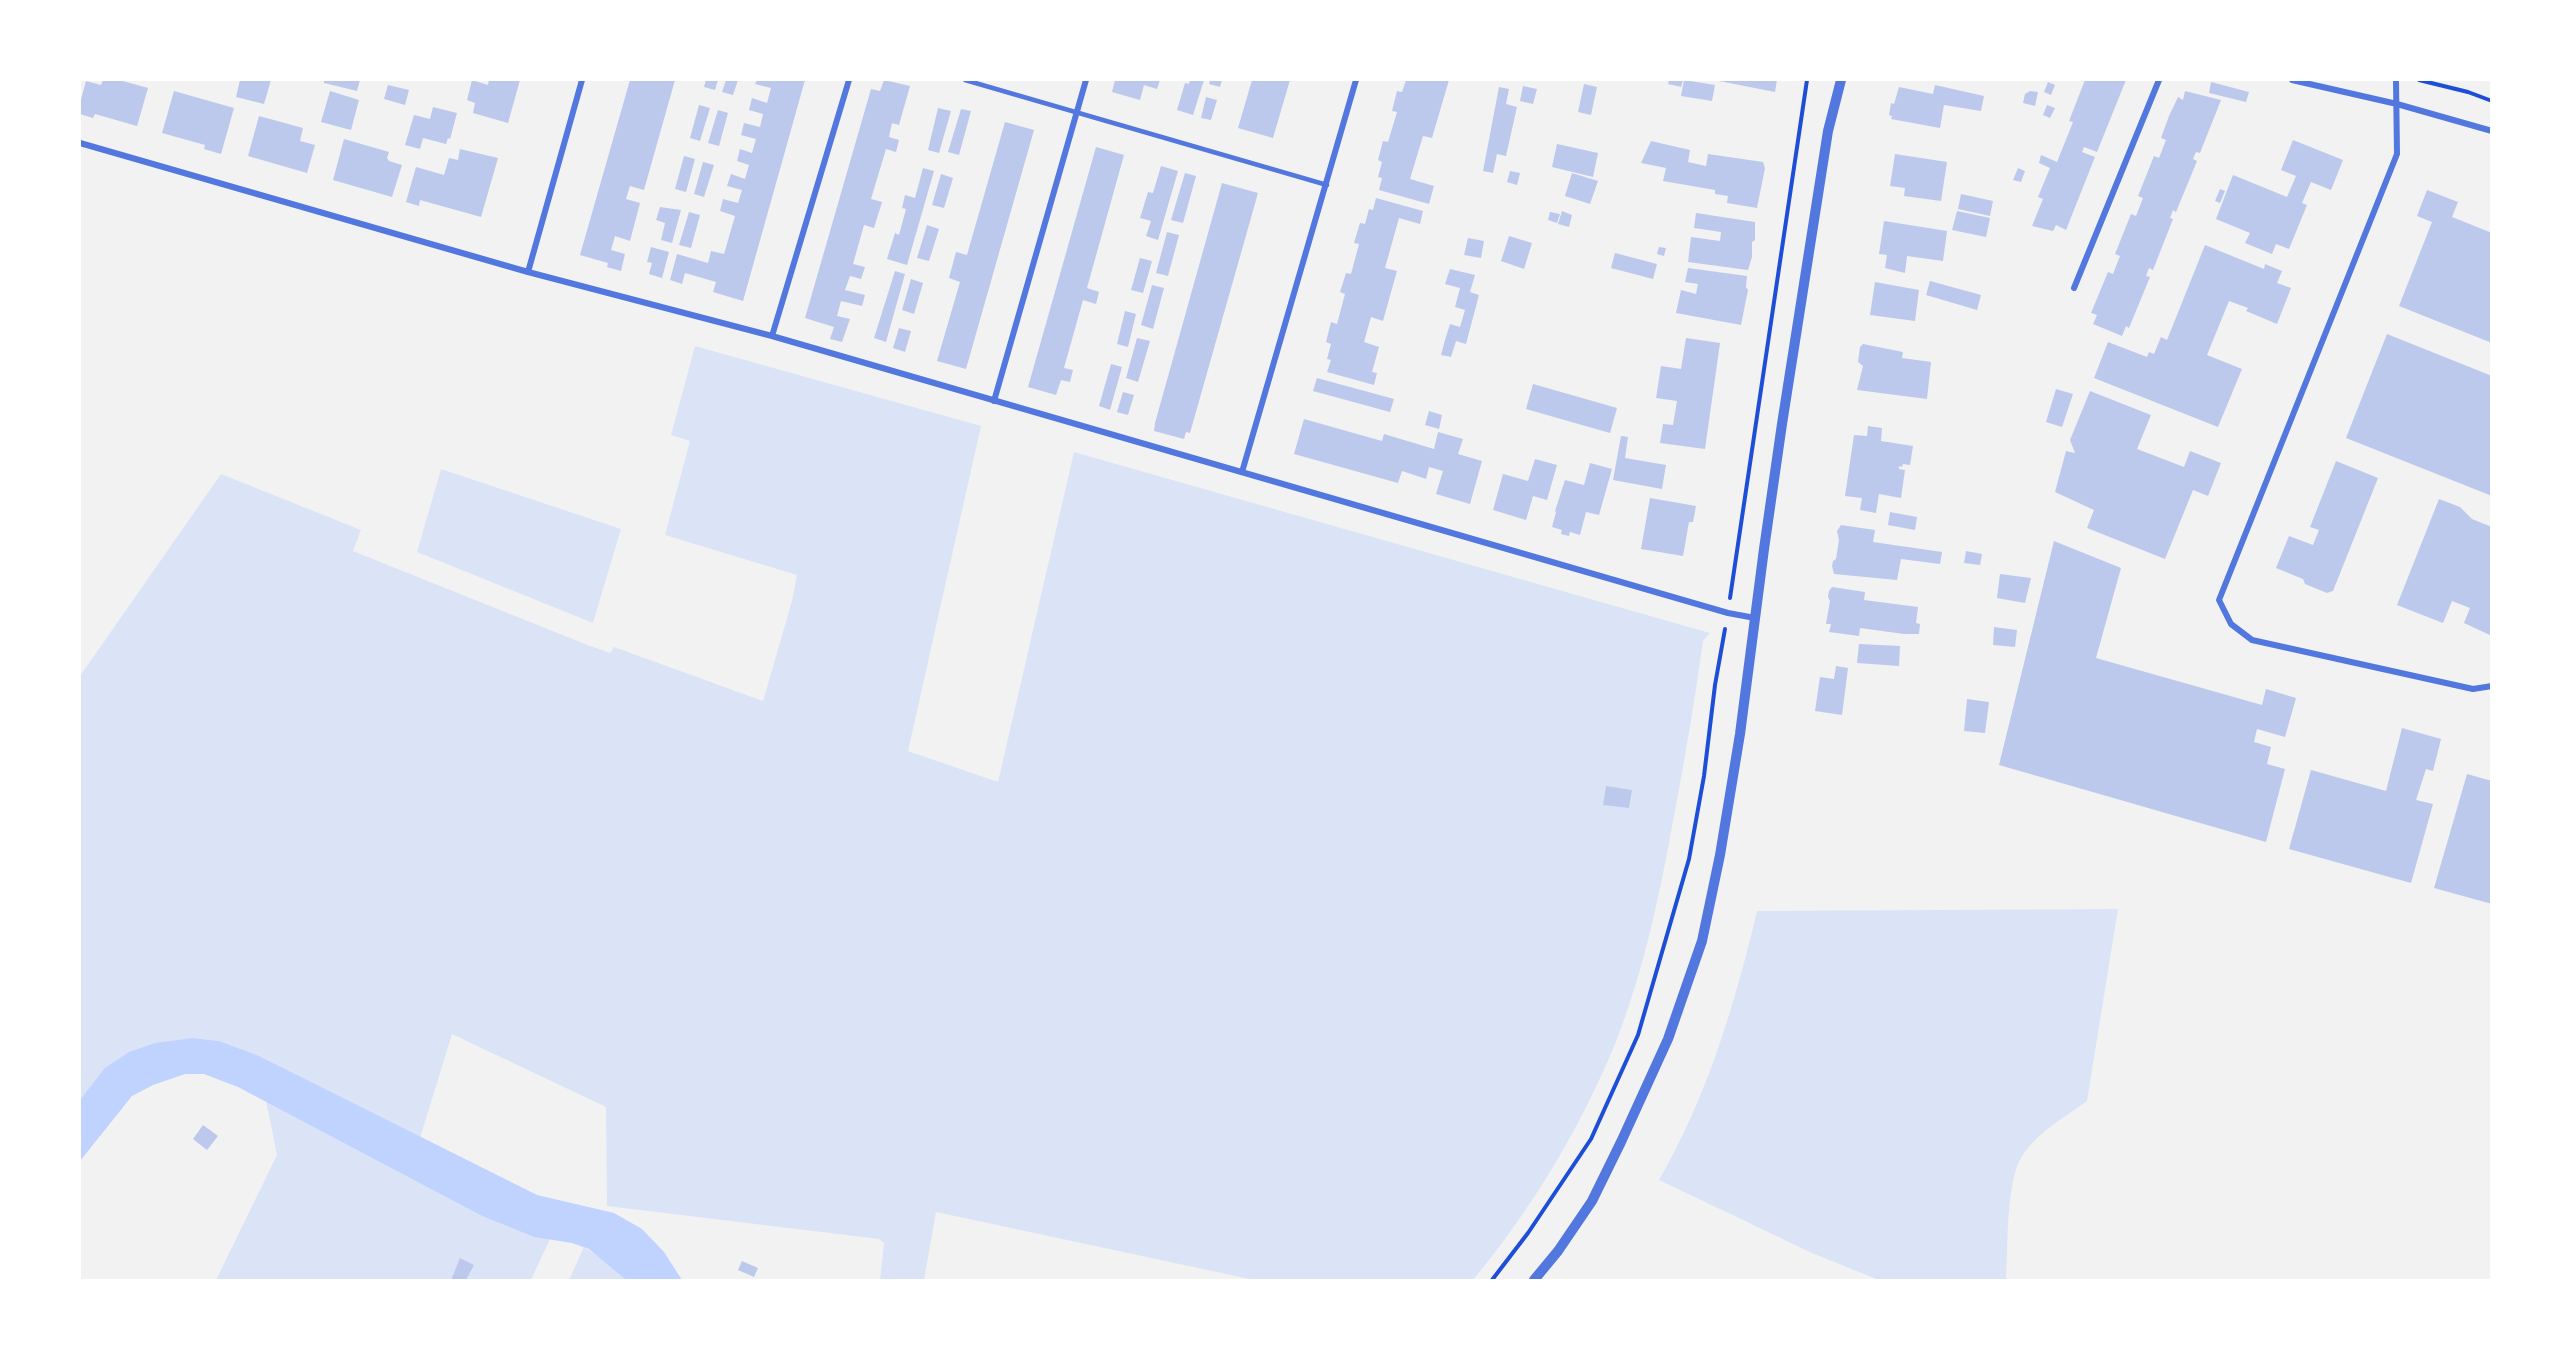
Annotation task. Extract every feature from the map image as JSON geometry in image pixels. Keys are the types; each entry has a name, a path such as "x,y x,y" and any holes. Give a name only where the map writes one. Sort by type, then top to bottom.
{"street":[{"path":"528,272 582,80"},
{"path":"772,336 849,80"},
{"path":"994,400 1086,80"},
{"path":"1242,472 1356,80"},
{"path":"1534,1281 1558,1251 1592,1201 1668,1039 1702,940 1720,855 1740,734 1764,549 1824,155 1841,80"},
{"path":"2074,288 2159,80"},
{"path":"2292,80 2397,104 2492,131"},
{"path":"2396,80 2397,154 2219,600 2231,624 2252,639 2473,689 2492,686"},
{"path":"80,143 528,272 772,336 1728,613 1755,618"}],"lane":[{"path":"964,80 1327,185"}],"path":[{"path":"1492,1281 1528,1233 1591,1139 1638,1035 1689,859 1704,776 1807,80"},
{"path":"2419,80 2468,92 2492,101"}],"shaded area":[{"path":"695,346 981,426 908,751 998,782 1074,452 1710,633 1703,641 1686,751 1657,903 1643,960 1615,1044 1586,1107 1553,1168 1515,1226 1473,1280 1254,1280 936,1212 924,1280 880,1280 884,1243 879,1239 607,1206 606,1107 452,1034 420,1138 257,1055 219,1041 193,1038 80,1100 80,676 221,474 361,530 353,551 585,644 610,653 614,647 763,701 792,601 797,575 665,535 690,441 671,435"},
{"path":"441,469 621,529 593,623 417,552"},
{"path":"2118,909 2087,1101 2040,1135 2019,1162 2010,1203 2006,1280 1879,1280 1812,1253 1659,1180 1691,1116 1718,1049 1757,911"},
{"path":"266,1101 482,1216 534,1237 550,1239 531,1280 216,1280 277,1155"},
{"path":"584,1247 606,1261 626,1280 569,1280"}],"water":[{"path":"193,1038 219,1041 257,1055 537,1195 614,1213 642,1229 664,1252 682,1280 626,1280 589,1249 572,1243 534,1237 482,1216 238,1087 204,1074 185,1074 153,1085 132,1096 80,1161 80,1100 105,1068 129,1052 155,1043"}],"building":[{"path":"103,80 119,80 148,88 137,126 95,114 93,118 80,114 80,103 86,81 101,85"},
{"path":"240,80 271,80 264,104 236,97"},
{"path":"324,80 360,80 357,91 324,83"},
{"path":"472,80 488,85 489,80 520,80 508,123 473,113 475,103 467,100"},
{"path":"630,80 675,80 644,190 630,186 626,199 640,203 630,241 615,236 611,250 625,254 621,271 607,267 608,263 580,255"},
{"path":"706,80 718,80 715,90 704,87"},
{"path":"726,80 738,80 733,95 722,92"},
{"path":"757,80 805,80 743,301 713,292 716,282 685,273 682,284 670,280 677,254 708,263 711,251 724,254 735,216 720,211 723,199 738,203 742,190 727,186 731,174 745,179 749,165 737,161 740,149 752,153 756,139 741,135 744,123 760,127 763,114 749,110 752,98 767,103 771,88 755,84"},
{"path":"884,80 910,86 899,125 892,123 889,137 899,140 896,152 886,149 871,199 882,202 874,228 864,225 853,264 865,267 861,279 850,276 845,290 865,295 862,306 841,301 837,316 850,319 842,342 830,339 834,327 805,318 871,89 880,91"},
{"path":"1115,80 1160,80 1157,89 1144,85 1140,100 1112,92"},
{"path":"1190,80 1204,80 1193,115 1177,110 1185,83 1189,84"},
{"path":"1210,80 1222,80 1220,87 1209,84"},
{"path":"1252,80 1290,80 1273,138 1238,128"},
{"path":"1406,80 1449,80 1432,138 1423,136 1410,179 1434,186 1429,204 1379,190 1382,178 1378,177 1382,162 1378,160 1383,141 1388,142 1397,112 1392,111 1397,91 1402,92"},
{"path":"1669,80 1683,80 1681,87 1668,84"},
{"path":"1684,80 1715,85 1712,101 1681,96"},
{"path":"1714,80 1777,80 1775,92"},
{"path":"2085,80 2126,80 2097,152 2084,147 2082,152 2095,157 2066,230 2056,225 2053,231 2032,226 2043,199 2038,197 2050,168 2039,163 2041,155 2057,162 2073,122 2069,121"},
{"path":"2048,82 2055,85 2051,95 2044,92"},
{"path":"2211,82 2249,92 2246,102 2209,93"},
{"path":"1584,84 1597,87 1591,115 1578,112"},
{"path":"388,85 409,90 405,105 384,99"},
{"path":"1935,85 1984,96 1981,111 1944,105 1940,128 1891,119 1892,116 1889,115 1891,103 1894,104 1899,87 1933,94"},
{"path":"1523,86 1537,89 1533,104 1520,101"},
{"path":"1499,87 1509,89 1506,104 1517,107 1506,156 1497,154 1493,173 1483,171"},
{"path":"174,91 234,108 221,154 204,149 205,145 162,133"},
{"path":"330,91 359,100 351,130 321,122"},
{"path":"2030,91 2038,92 2035,106 2023,103 2025,94"},
{"path":"2185,91 2221,100 2200,153 2196,152 2193,159 2197,161 2176,212 2173,210 2170,218 2173,219 2153,270 2149,268 2146,276 2150,277 2129,328 2126,326 2122,336 2093,324 2097,315 2091,313 2108,272 2113,274 2120,256 2115,254 2131,214 2136,216 2143,198 2138,196 2154,156 2159,158 2166,140 2161,138 2169,116 2178,97 2183,100"},
{"path":"1206,97 1217,100 1211,120 1201,118"},
{"path":"699,105 710,108 700,141 690,138"},
{"path":"2047,105 2055,108 2050,118 2043,115"},
{"path":"433,107 457,113 450,139 448,138 446,144 423,138 420,149 405,145 414,115 430,119"},
{"path":"938,108 951,111 939,153 928,150"},
{"path":"961,109 971,111 959,155 948,152"},
{"path":"718,110 728,113 719,146 708,143"},
{"path":"259,116 303,128 300,141 315,145 307,173 248,156"},
{"path":"1005,122 1034,130 966,369 937,361 960,282 949,278 956,252 967,255"},
{"path":"344,139 389,152 387,158 389,161 402,165 392,197 333,180"},
{"path":"2293,140 2343,160 2331,190 2311,182 2302,203 2307,205 2289,249 2276,244 2272,254 2245,243 2250,233 2216,219 2233,175 2287,197 2296,176 2281,170"},
{"path":"1651,141 1690,150 1688,162 1706,166 1708,154 1763,162 1765,168 1757,208 1727,203 1728,196 1715,194 1715,190 1663,181 1666,168 1641,163"},
{"path":"1557,144 1598,153 1593,177 1552,167"},
{"path":"1096,147 1124,155 1087,288 1099,292 1096,304 1083,300 1064,368 1073,370 1070,382 1061,380 1056,395 1028,387"},
{"path":"460,149 498,158 481,217 420,200 419,206 406,202 416,167 444,175 449,158 458,160"},
{"path":"1895,154 1947,162 1941,201 1904,196 1905,188 1890,186"},
{"path":"684,156 695,159 686,192 675,189"},
{"path":"703,162 714,165 704,197 694,194"},
{"path":"1161,166 1178,171 1158,240 1146,236 1151,221 1140,218 1148,192 1153,193"},
{"path":"923,168 934,171 907,265 887,259 895,233 899,235 906,209 902,208 905,195 915,198"},
{"path":"2018,168 2025,171 2021,182 2013,180"},
{"path":"1510,171 1520,173 1517,185 1507,182"},
{"path":"1185,173 1196,176 1183,223 1171,220"},
{"path":"1572,173 1598,181 1590,204 1565,196"},
{"path":"941,174 953,178 944,208 932,205"},
{"path":"1222,183 1258,193 1190,433 1186,432 1184,439 1154,431 1155,423"},
{"path":"2220,189 2225,191 2220,203 2215,201"},
{"path":"2427,190 2458,202 2452,217 2492,233 2492,343 2399,306 2432,222 2417,216"},
{"path":"1961,194 1993,201 1990,216 1958,209"},
{"path":"1376,198 1423,211 1420,224 1399,218 1385,268 1397,271 1383,321 1371,317 1364,342 1379,347 1372,372 1377,373 1374,385 1327,372 1331,360 1327,359 1331,344 1326,342 1331,322 1337,324 1345,294 1340,292 1346,273 1351,274 1359,244 1354,243 1360,223 1365,224 1369,209 1373,210"},
{"path":"660,207 681,210 672,243 661,240 665,223 656,220"},
{"path":"1562,211 1572,215 1569,227 1558,224"},
{"path":"1957,211 1990,218 1986,237 1952,230"},
{"path":"689,212 700,215 691,248 679,245"},
{"path":"1550,212 1560,214 1557,223 1548,220"},
{"path":"1696,213 1755,222 1755,240 1752,242 1752,257 1748,270 1688,262 1691,237 1720,241 1721,232 1694,228"},
{"path":"1884,221 1947,231 1943,261 1907,256 1905,273 1885,268 1887,255 1879,254"},
{"path":"927,225 939,229 929,261 917,258"},
{"path":"1167,232 1179,235 1168,276 1156,273"},
{"path":"1509,236 1532,243 1524,269 1501,261"},
{"path":"1468,238 1484,241 1481,258 1464,255"},
{"path":"2205,245 2264,269 2265,264 2282,271 2277,283 2291,288 2277,324 2246,311 2248,308 2229,301 2207,355 2242,369 2218,427 2094,378 2108,342 2147,357 2149,352 2154,354 2161,337 2167,340"},
{"path":"651,247 669,252 662,278 649,274 652,263 647,262"},
{"path":"1659,247 1666,248 1664,256 1657,254"},
{"path":"1615,253 1657,264 1653,279 1611,268"},
{"path":"1140,258 1152,261 1143,293 1131,290"},
{"path":"1688,268 1747,276 1748,290 1741,325 1676,313 1681,290 1696,294 1698,284 1685,282"},
{"path":"1450,269 1475,275 1470,292 1479,295 1466,344 1456,341 1451,357 1441,355 1445,340 1450,324 1460,327 1465,310 1455,307 1460,288 1445,284"},
{"path":"895,271 905,274 886,342 874,338"},
{"path":"911,279 923,283 914,314 902,310"},
{"path":"1930,281 1981,295 1977,310 1926,295"},
{"path":"1875,282 1919,290 1915,321 1870,315"},
{"path":"1152,285 1164,288 1153,329 1141,325"},
{"path":"1125,311 1136,314 1128,347 1117,344"},
{"path":"899,328 911,331 905,352 893,348"},
{"path":"2387,334 2492,376 2492,496 2346,438"},
{"path":"1137,338 1150,341 1138,382 1126,378"},
{"path":"1686,338 1720,343 1705,449 1660,443 1663,424 1673,425 1677,401 1656,398 1661,366 1681,369"},
{"path":"1863,344 1903,352 1902,358 1931,362 1927,399 1857,390 1863,366 1858,362 1860,347"},
{"path":"1111,364 1122,367 1110,410 1099,406"},
{"path":"1317,378 1394,399 1390,412 1313,391"},
{"path":"1533,384 1617,408 1610,433 1526,409"},
{"path":"2056,389 2073,394 2062,427 2046,422"},
{"path":"2090,391 2151,415 2137,449 2184,467 2190,451 2221,463 2208,496 2193,490 2165,559 2087,528 2094,510 2055,492 2066,451 2075,453 2070,440"},
{"path":"1123,392 1134,395 1128,415 1117,412"},
{"path":"1429,411 1442,415 1439,429 1425,425"},
{"path":"1304,419 1382,441 1384,434 1434,449 1438,432 1463,439 1458,454 1482,461 1470,504 1436,494 1443,471 1429,467 1426,479 1402,471 1398,483 1294,454"},
{"path":"1868,426 1882,428 1881,441 1913,446 1910,465 1899,466 1899,469 1905,470 1901,498 1879,494 1876,513 1860,510 1862,498 1845,496 1854,435 1867,436"},
{"path":"1621,436 1628,437 1625,458 1666,465 1662,489 1613,480"},
{"path":"1535,459 1557,465 1547,500 1533,496 1526,520 1493,510 1503,474 1528,481"},
{"path":"2336,461 2378,478 2333,591 2327,593 2305,584 2303,579 2276,568 2289,536 2313,545 2319,530 2310,527"},
{"path":"1590,463 1612,469 1599,515 1586,512 1580,535 1570,532 1569,536 1561,534 1562,530 1552,527 1565,480 1584,485"},
{"path":"1650,498 1696,506 1693,522 1689,522 1683,556 1641,549"},
{"path":"2439,499 2460,507 2472,519 2492,527 2492,636 2464,623 2470,608 2452,601 2443,623 2397,605"},
{"path":"1890,512 1917,517 1915,530 1888,525"},
{"path":"1841,525 1875,530 1873,542 1942,552 1940,564 1901,559 1897,580 1834,574 1832,566 1836,559 1839,540 1837,531"},
{"path":"2054,541 2121,568 2096,658 2262,705 2266,689 2296,698 2285,737 2257,729 2254,742 2271,747 2267,764 2285,769 2266,842 1999,765"},
{"path":"1966,551 1982,554 1980,565 1964,563"},
{"path":"2000,574 2031,578 2025,603 1997,598"},
{"path":"1832,587 1865,592 1864,600 1918,607 1916,623 1920,624 1919,634 1860,628 1859,636 1829,632 1831,624 1826,624 1830,601 1828,597"},
{"path":"1994,627 2017,630 2015,647 1993,645"},
{"path":"1859,644 1900,646 1899,666 1857,663"},
{"path":"1836,666 1848,668 1842,715 1815,711 1820,677 1834,679"},
{"path":"1967,699 1989,702 1985,733 1964,731"},
{"path":"2402,728 2441,739 2433,771 2426,769 2416,800 2433,804 2411,883 2289,849 2311,770 2386,791"},
{"path":"2467,774 2492,781 2492,904 2434,888"},
{"path":"1606,786 1632,790 1629,808 1603,805"},
{"path":"203,1125 218,1136 207,1150 193,1139"},
{"path":"460,1258 474,1265 466,1280 451,1280"},
{"path":"742,1261 758,1268 754,1277 738,1270"}]}
